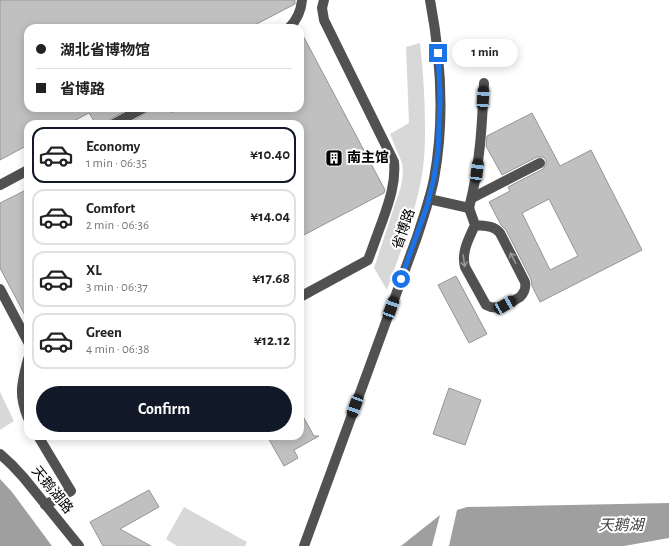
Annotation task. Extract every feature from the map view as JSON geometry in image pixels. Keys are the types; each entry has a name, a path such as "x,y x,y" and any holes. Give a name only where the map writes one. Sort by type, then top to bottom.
{"street":[{"path":"293,24 298,16 302,0"},
{"path":"304,295 368,260 390,200 395,172 394,162 324,20 322,8 324,0"},
{"name":"省博路","path":"304,546 417,237 434,178 438,150 440,92 438,53 430,0"},
{"path":"475,225 497,228 525,282 525,290 520,297 500,307 491,308 486,305 465,267 464,262 464,254 475,225 470,203 477,171 480,147 484,83"},
{"path":"121,120 136,112"},
{"path":"429,199 470,203 540,162"},
{"path":"0,185 24,172"},
{"path":"0,289 24,333"},
{"path":"24,373 21,384 21,394 24,401"},
{"path":"40,440 71,491 45,505"},
{"name":"天鹅湖路","path":"0,454 12,465 80,546"}],"shaded area":[{"path":"420,43 425,115 423,168 413,215 387,290 374,268 401,186 403,173 402,163 390,134 409,123 406,47"},
{"path":"0,392 14,421 0,430"},
{"path":"184,507 247,542 245,546 177,546 166,539"}],"water":[{"path":"0,479 12,492 52,546 0,546"},
{"name":"天鹅湖","path":"669,503 669,538 624,546 449,546 457,510 467,507"},
{"path":"440,515 432,546 401,546"}],"building":[{"path":"0,0 295,0 295,4 257,24 24,24 24,112 123,112 110,120 93,120 89,113 76,120 24,120 24,147 0,160"},
{"name":"南主馆","path":"304,38 385,190 384,193 304,235 304,120 134,120 147,112 304,112"},
{"path":"532,113 560,166 591,150 642,250 540,302 532,286 531,279 506,230 501,225 489,202 510,191 508,187 543,169 546,164 546,160 543,157 537,157 502,175 486,146 487,136","holes":["549,199 578,256 550,270 522,213"]},
{"path":"24,191 24,313 0,268 0,203"},
{"path":"456,276 487,334 469,343 438,285"},
{"path":"449,388 481,400 465,445 433,434"},
{"path":"304,418 314,436 319,436 294,450 298,458 284,466 269,440 304,440"},
{"path":"149,490 159,507 120,529 151,546 103,546 90,522"}],"place":[{"name":"南主馆","path":"334,158"}],"route":[{"path":"401,279 417,237 434,178 438,150 440,103 438,53"}]}
